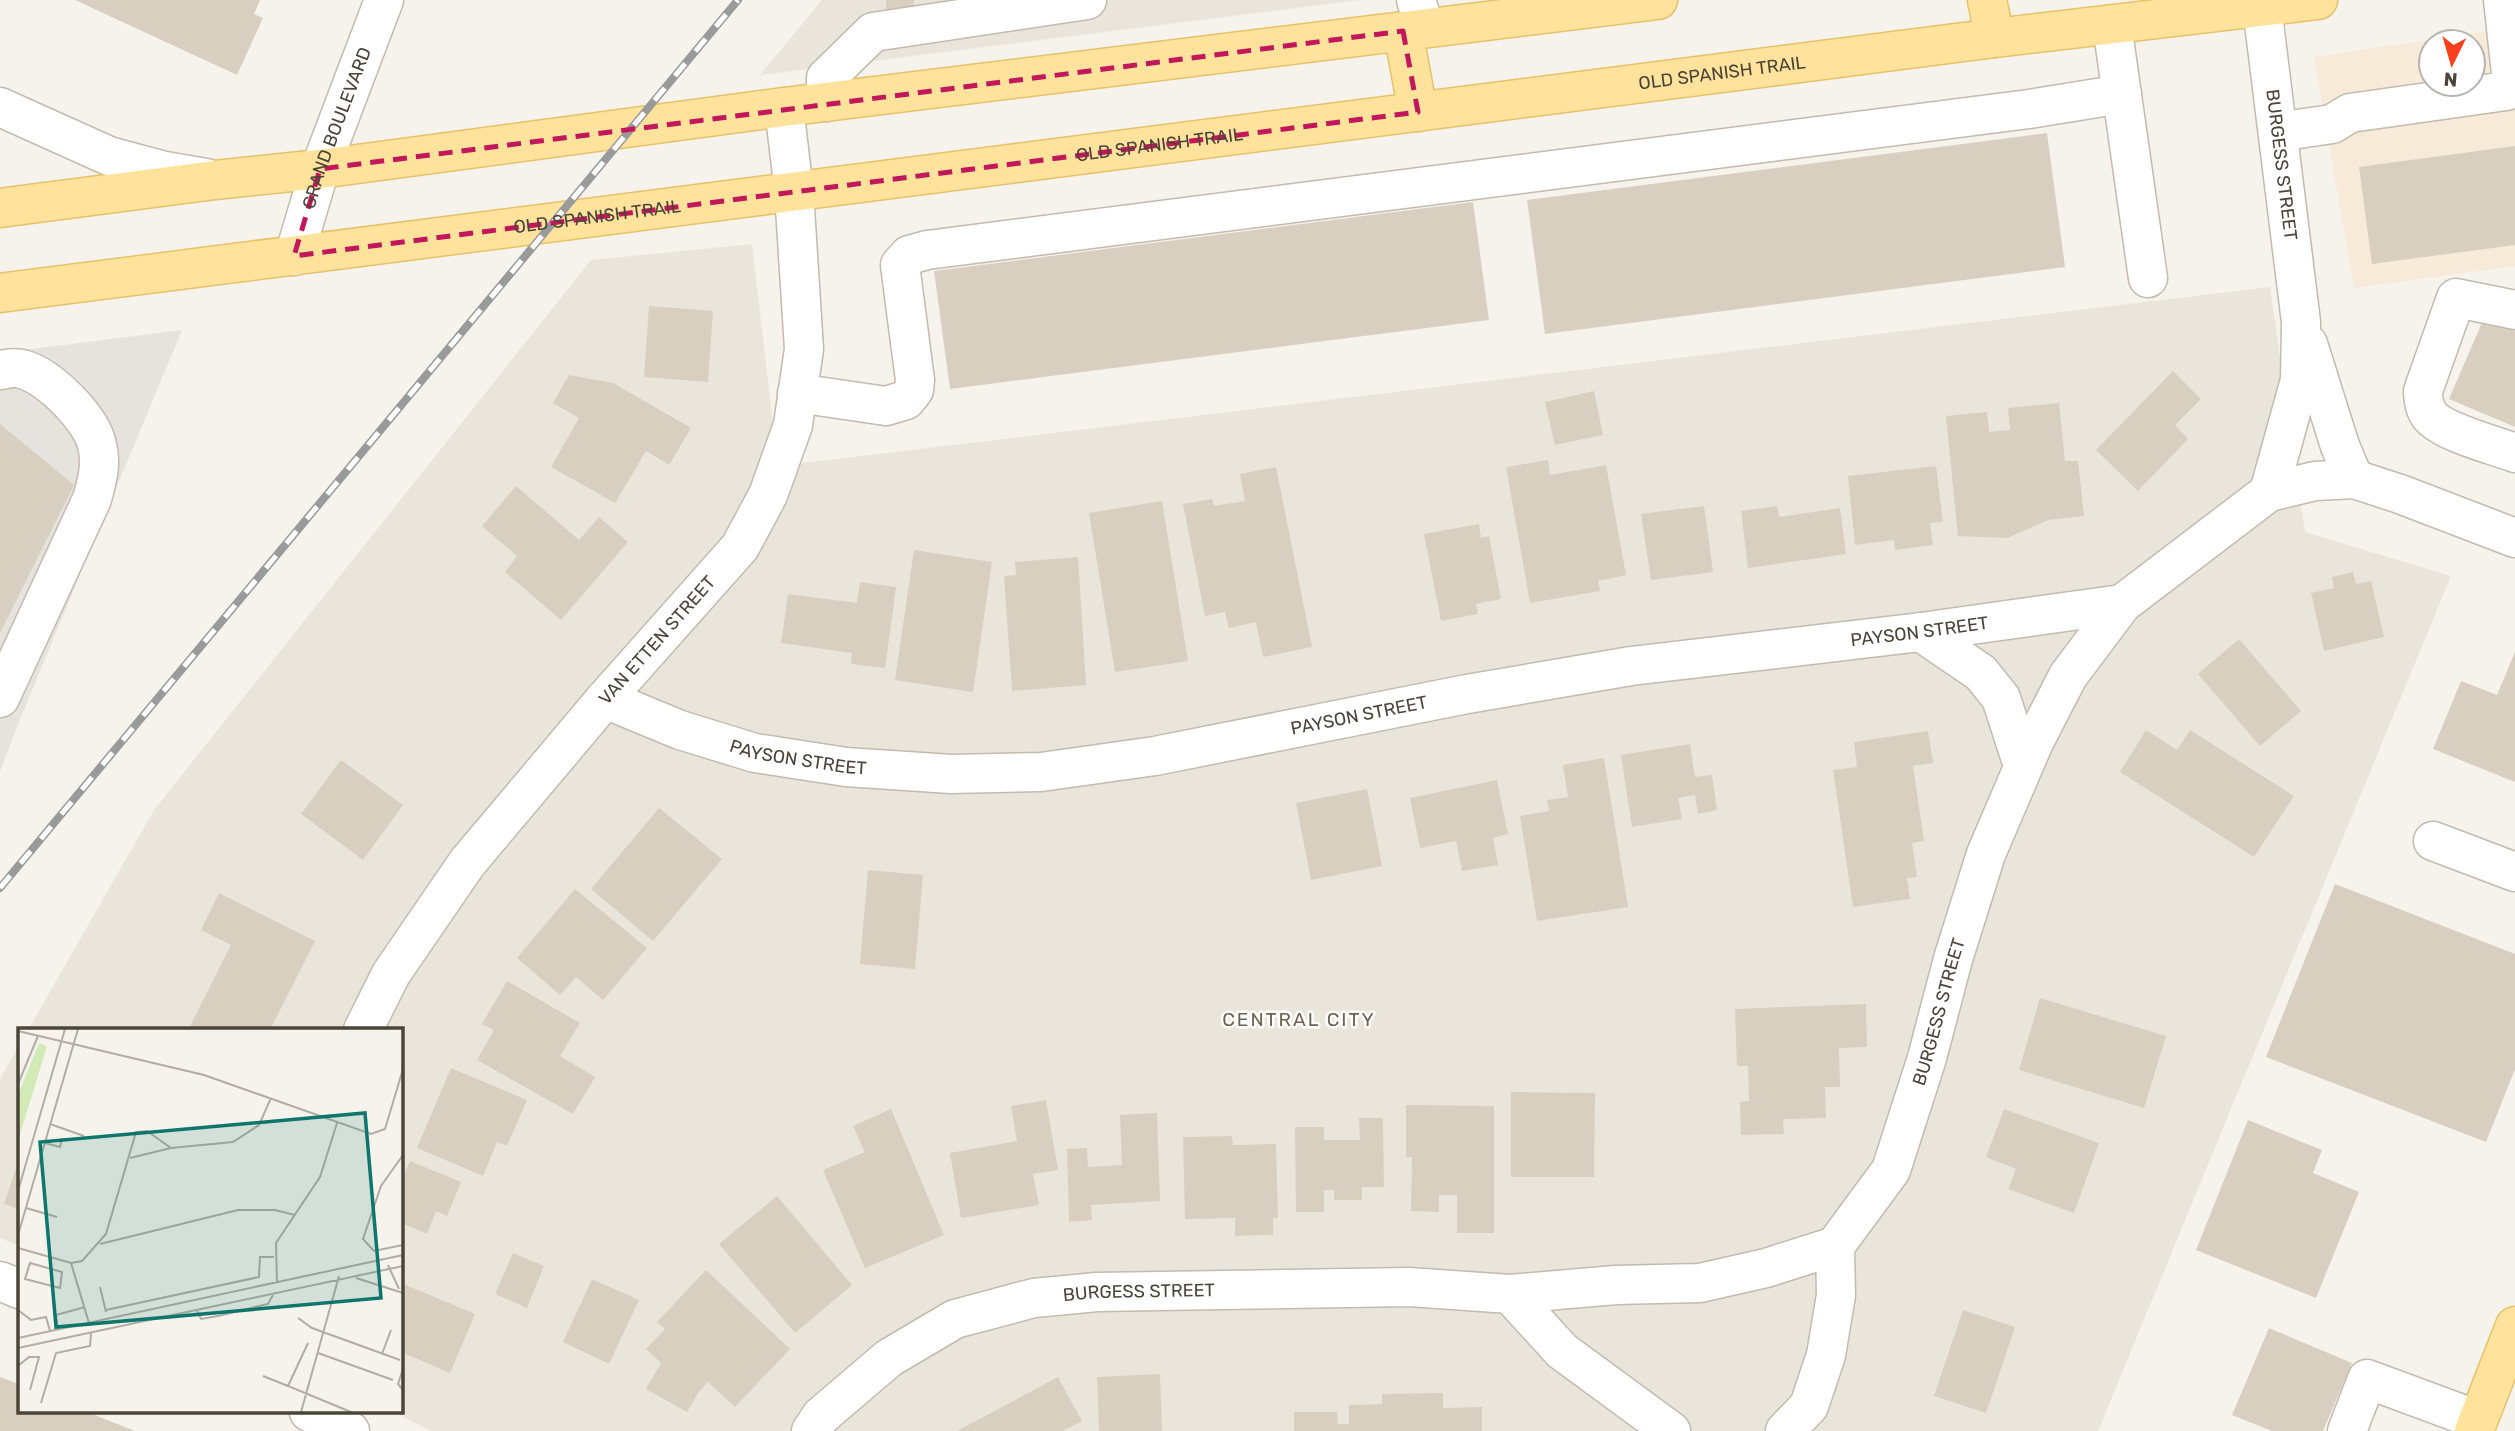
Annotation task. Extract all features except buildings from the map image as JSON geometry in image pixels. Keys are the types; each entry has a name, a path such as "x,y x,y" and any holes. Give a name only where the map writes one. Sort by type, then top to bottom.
{"main road":[{"path":"0,208 826,102 1415,20 1658,0"},
{"path":"1987,0 1995,38"},
{"name":"OLD SPANISH TRAIL","path":"0,293 2262,3 2318,0"},
{"path":"1415,20 1418,112"},
{"path":"2476,1426 2515,1326"}],"street":[{"name":"GRAND BOULEVARD","path":"294,256 320,169 384,0"},
{"path":"826,102 826,78 873,32 1080,0"},
{"path":"2278,132 2332,124 2350,113 2506,91 2512,83 2503,0"},
{"name":"BURGESS STREET","path":"2262,3 2301,322 2300,380 2269,492"},
{"path":"2112,24 2148,278"},
{"path":"797,393 886,406 906,400 914,390 915,380 900,265 909,255 927,250 2029,109 2122,94"},
{"path":"0,107 109,156 165,171 215,180"},
{"name":"VAN ETTEN STREET","path":"364,1028 391,974 467,863 605,699 740,547 768,495 793,425 804,349 794,192 784,107"},
{"path":"2515,310 2456,298 2423,391 2423,402 2428,415 2444,426 2515,453"},
{"name":"BURGESS STREET","path":"2301,322 2324,399 2354,479"},
{"path":"0,370 22,368 52,386 83,414 97,444 100,468 92,499 0,698"},
{"name":"BURGESS STREET","path":"811,1431 821,1416 889,1358 955,1319 1034,1298 1097,1292 1409,1287 1510,1294 1616,1285 1700,1283 1766,1268 1836,1246 1891,1170 1927,1059 1953,959 1986,854 2023,766 2068,676 2122,604 2269,492 2315,481 2354,479 2515,538"},
{"name":"PAYSON STREET","path":"605,699 680,730 755,753 846,766 938,773 1041,772 1155,756 1467,694 1618,668 1922,632 2122,604"},
{"path":"1922,632 1981,673 2001,698 2023,766"},
{"path":"2433,841 2515,872"},
{"path":"1785,1431 1809,1406 1826,1355 1836,1295 1836,1246"},
{"path":"0,1281 18,1289"},
{"path":"1510,1294 1562,1351 1671,1431"},
{"path":"2347,1431 2367,1379 2476,1426"},
{"path":"313,1414 350,1431"}],"highlighted area":[{"path":"1403,31 1418,112 294,256 320,169"}],"shaded area":[{"path":"822,0 1359,0 760,75"},
{"path":"2515,27 2515,266 2354,288 2314,57 2417,42 2417,98 2487,98 2487,31"},
{"path":"752,244 778,466 2270,287 2305,532 2451,576 2098,1431 431,1431 397,1414 402,1414 402,1028 29,1028 154,810 591,260"},
{"path":"182,330 23,712 0,771 0,353"},
{"path":"18,1047 18,1246 0,1238 0,1079"}],"railway":[{"path":"0,888 738,0"}],"district":[{"name":"CENTRAL CITY","path":"1299,1019"}]}
